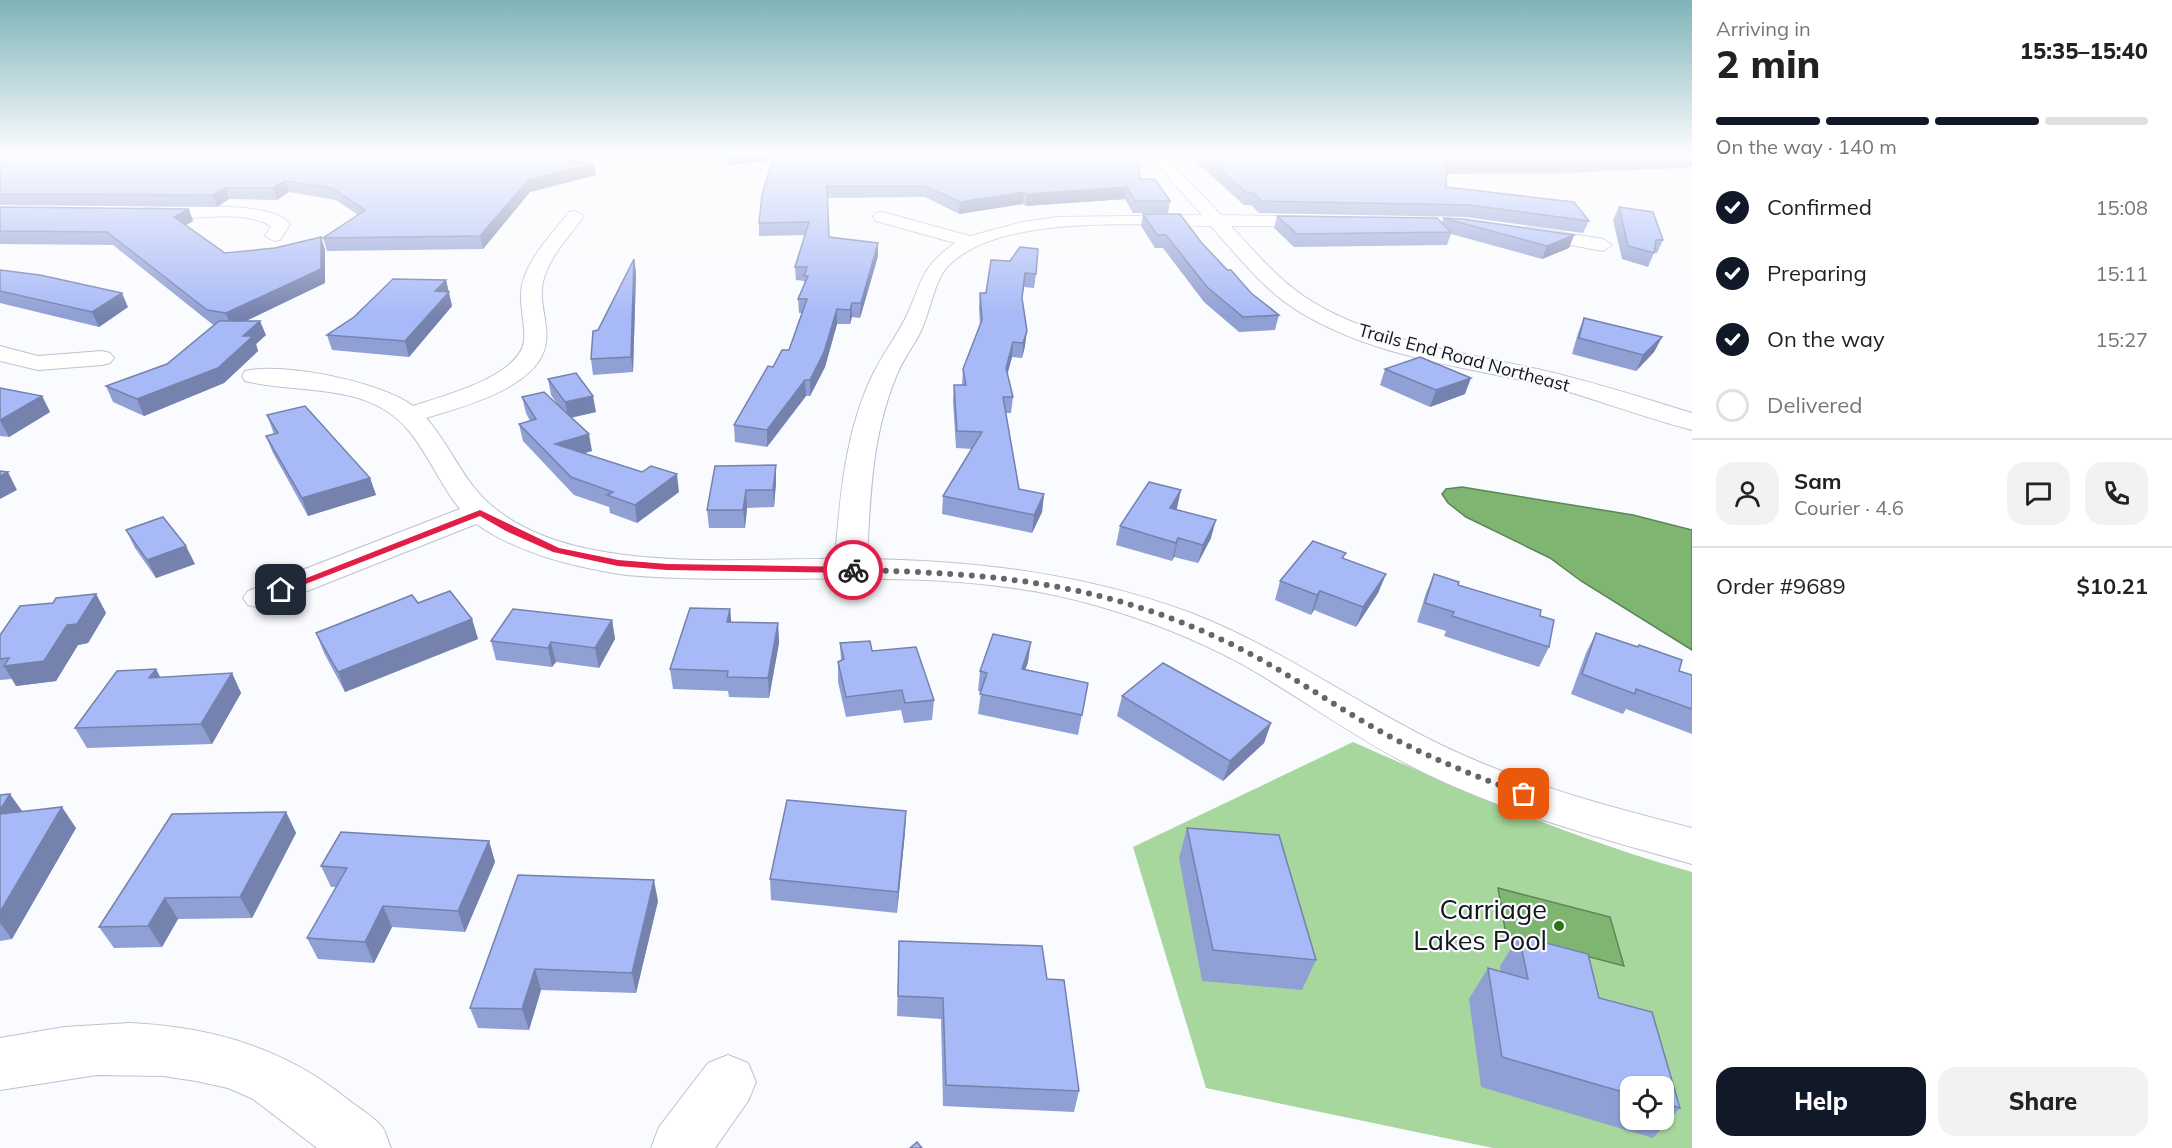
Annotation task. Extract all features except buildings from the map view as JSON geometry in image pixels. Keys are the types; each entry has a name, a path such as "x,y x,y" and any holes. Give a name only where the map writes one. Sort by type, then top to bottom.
{"street":[{"name":"Trails End Road Northeast","path":"1203,209 1274,284 1297,302 1326,318 1411,347 1542,377 1692,422"},
{"path":"130,213 258,215 277,220 281,224 274,236"},
{"path":"410,415 487,387 517,370 529,358 535,344 531,293 534,277 540,263 576,216"},
{"path":"882,217 970,242"},
{"path":"850,570 857,465 864,435 879,388 896,350 916,320 929,278 948,255 970,242 1010,230 1058,223 1215,220 1345,221"},
{"path":"1504,229 1603,244"},
{"path":"0,353 30,363 59,364 102,358"},
{"path":"254,376 300,379 344,386 379,398 410,415 480,512 509,530 557,550 618,563 667,567 952,572 1056,585 1142,607 1231,644 1428,756 1558,806 1692,846"},
{"path":"260,598 480,512"},
{"path":"0,1064 64,1053 115,1050 162,1050 220,1059 269,1079 296,1096 362,1148"},
{"path":"680,1148 728,1082"}],"shaded area":[{"path":"1462,487 1633,515 1692,530 1692,650 1581,581 1550,558 1466,517 1448,503 1442,494 1446,489"},
{"path":"1353,742 1563,830 1692,872 1692,1148 1493,1148 1206,1088 1133,847"},
{"name":"Carriage Lakes Pool","path":"1498,888 1610,917 1624,966 1506,935"}],"way so far":[{"path":"853,570 952,572 1003,577 1056,585 1142,607 1231,644 1428,756 1524,794"}],"place":[{"name":"Carriage Lakes Pool","path":"1559,926"}],"route":[{"path":"281,590 480,512 509,530 557,550 618,563 667,567 853,570"}]}
